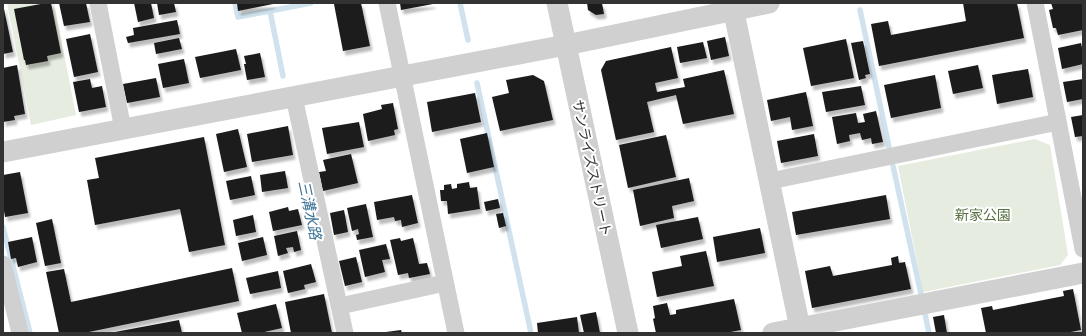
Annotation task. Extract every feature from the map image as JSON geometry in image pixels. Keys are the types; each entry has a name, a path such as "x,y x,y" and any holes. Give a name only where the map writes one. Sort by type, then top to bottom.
{"street":[{"path":"98,3 123,129"},
{"path":"387,3 456,333"},
{"name":"サンライズストリート","path":"557,3 628,333"},
{"path":"3,152 566,45 733,7 770,3"},
{"path":"1035,3 1083,249"},
{"path":"733,7 801,330"},
{"path":"294,97 345,333"},
{"path":"770,181 1058,122"},
{"path":"3,264 20,333"},
{"path":"773,333 801,330 1083,273"},
{"path":"340,306 445,283"}],"green space":[{"path":"7,3 54,3 76,115 31,125"},
{"name":"新家公園","path":"1035,139 1050,145 1068,255 1060,265 923,292 898,166"}],"building":[{"path":"51,3 61,53 47,56 48,61 26,65 14,9"},
{"path":"59,3 86,3 90,22 64,26"},
{"path":"134,3 151,3 154,18 138,22"},
{"path":"157,3 174,3 176,12 159,15"},
{"path":"237,3 273,3 273,4 238,11"},
{"path":"361,3 370,46 343,51 334,4"},
{"path":"400,3 433,3 433,4 401,10"},
{"path":"587,3 602,3 604,14 596,15 588,10"},
{"path":"963,3 1017,3 1024,38 879,66 871,24 888,21 891,35 966,21"},
{"path":"1051,3 1083,3 1083,30 1058,35 1056,28 1053,28 1049,10 1053,9"},
{"path":"3,4 13,52 3,54"},
{"path":"177,20 180,34 128,43 126,37 134,35 133,28"},
{"path":"90,34 98,72 74,77 66,39"},
{"path":"725,37 729,56 711,60 707,41"},
{"path":"179,38 182,49 156,54 154,43"},
{"path":"846,39 854,78 811,86 803,48"},
{"path":"863,41 870,74 865,75 866,78 859,80 851,43"},
{"path":"703,42 707,58 680,63 677,47"},
{"path":"1081,43 1083,64 1062,69 1058,48"},
{"path":"671,47 678,78 655,83 657,92 685,87 683,79 724,70 734,114 683,124 676,95 647,102 654,132 616,140 601,70 606,61"},
{"path":"236,49 241,70 200,78 195,57"},
{"path":"260,53 265,77 247,80 244,56"},
{"path":"184,59 189,83 163,88 158,64"},
{"path":"17,65 25,114 14,116 15,120 3,122 3,68"},
{"path":"978,65 983,88 953,94 948,71"},
{"path":"1028,69 1033,97 997,104 992,75"},
{"path":"533,75 544,81 553,120 500,131 492,97 509,93 506,80"},
{"path":"935,75 941,108 891,118 884,85"},
{"path":"156,78 160,97 127,103 123,84"},
{"path":"90,79 92,88 102,86 106,107 79,112 73,82"},
{"path":"1083,79 1083,99 1067,102 1063,82"},
{"path":"861,86 865,105 826,112 822,92"},
{"path":"806,92 813,126 792,130 790,117 771,121 767,100"},
{"path":"475,93 481,122 432,132 427,102"},
{"path":"393,103 398,129 394,130 395,135 368,141 363,114 382,109 381,105"},
{"path":"876,111 883,142 872,144 871,138 862,140 860,133 849,135 850,141 837,144 832,117 856,113 858,123 865,122 863,114"},
{"path":"1083,115 1083,136 1075,137 1071,117"},
{"path":"359,122 364,147 327,154 322,128"},
{"path":"288,126 293,155 252,162 247,134"},
{"path":"238,129 247,167 224,172 216,134"},
{"path":"487,133 494,167 467,173 460,139"},
{"path":"814,134 818,156 781,163 777,141"},
{"path":"666,135 676,177 628,188 619,145"},
{"path":"204,137 225,245 189,252 180,209 95,225 87,180 99,178 95,158"},
{"path":"351,154 358,183 323,191 319,172 326,171 323,160"},
{"path":"285,171 288,188 262,192 260,175"},
{"path":"20,172 28,213 5,217 3,205 3,175"},
{"path":"251,176 255,195 230,200 226,181"},
{"path":"689,178 694,201 672,206 674,218 640,226 633,190"},
{"path":"469,182 470,188 477,187 480,209 448,214 447,201 441,201 440,190 444,190 444,185 451,184 452,189 457,188 457,184"},
{"path":"412,195 418,223 402,227 401,220 395,221 394,217 377,220 374,202"},
{"path":"886,195 890,219 796,235 792,212"},
{"path":"498,199 500,208 486,211 484,202"},
{"path":"366,204 373,237 357,240 356,235 359,234 358,229 352,231 347,208"},
{"path":"288,207 289,211 298,209 302,225 273,231 269,212"},
{"path":"344,210 348,232 334,235 330,213"},
{"path":"503,213 506,226 499,228 496,214"},
{"path":"253,215 256,232 236,236 233,220"},
{"path":"698,217 703,239 661,248 656,225"},
{"path":"52,219 61,263 45,266 36,223"},
{"path":"760,228 765,253 717,262 713,237"},
{"path":"297,231 301,250 294,252 293,247 286,248 288,253 278,256 274,236"},
{"path":"32,237 37,262 18,267 16,258 11,259 8,242"},
{"path":"263,237 267,255 242,261 238,243"},
{"path":"400,238 401,241 413,238 419,264 427,263 430,274 409,278 408,273 398,275 390,240"},
{"path":"386,244 390,259 382,260 385,272 365,277 359,250"},
{"path":"706,251 714,286 657,297 652,272 682,266 680,256"},
{"path":"898,256 899,263 905,262 911,289 812,308 805,271 830,266 833,276 892,265 891,258"},
{"path":"356,257 362,282 345,286 339,261"},
{"path":"311,264 316,282 304,285 305,289 288,293 283,271"},
{"path":"232,268 239,301 84,333 59,333 46,272 64,269 71,302"},
{"path":"278,271 281,288 250,294 246,278"},
{"path":"1073,289 1081,330 1065,333 986,333 981,308 992,306 993,310 1064,296 1063,291"},
{"path":"324,294 332,333 291,333 285,302"},
{"path":"734,299 741,330 725,333 656,333 653,319 655,318 653,306 667,303 670,315 676,314 676,310"},
{"path":"276,304 282,328 260,333 242,333 237,313"},
{"path":"596,312 600,333 584,333 580,315"},
{"path":"944,315 947,333 936,333 933,317"},
{"path":"577,317 579,333 538,333 537,323"},
{"path":"179,320 182,333 115,333 115,332"},
{"path":"401,330 402,333 386,333 386,332"}],"waterway":[{"name":"三溝水路","path":"235,3 238,17 270,11 283,76"},
{"path":"270,11 311,3"},
{"path":"460,3 468,40"},
{"path":"860,10 889,147"},
{"path":"477,83 531,333"},
{"path":"893,166 921,294"},
{"path":"3,227 30,333"},
{"path":"925,314 929,333"}]}
